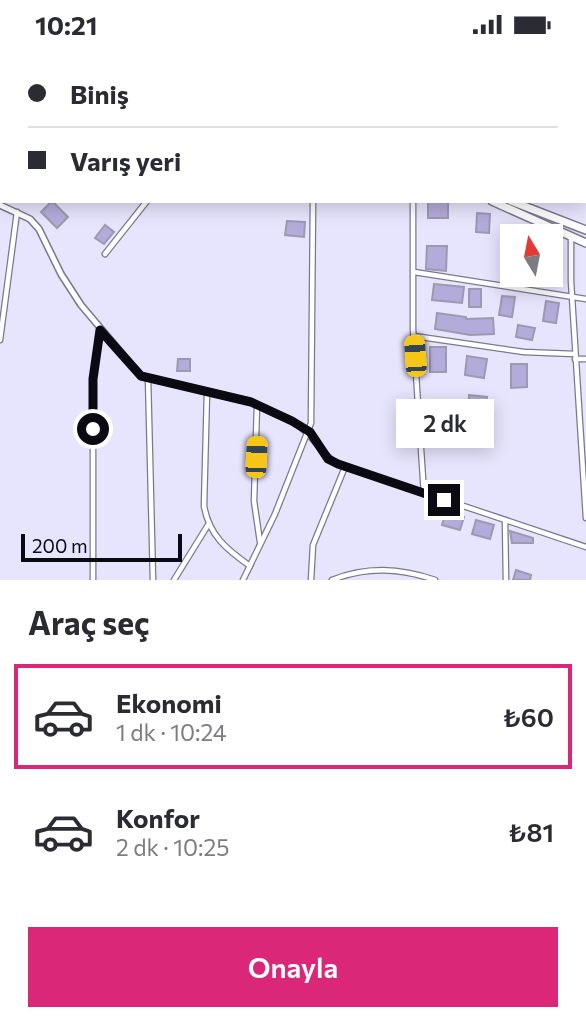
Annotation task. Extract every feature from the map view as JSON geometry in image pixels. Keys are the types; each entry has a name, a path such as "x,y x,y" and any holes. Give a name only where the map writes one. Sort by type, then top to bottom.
{"highway":[{"path":"496,203 586,243"},
{"path":"517,203 586,230"}],"street":[{"path":"105,254 145,203"},
{"path":"243,580 275,514 310,423 313,372 313,203"},
{"path":"414,203 414,336 424,493"},
{"path":"0,205 17,212 38,229 61,274 100,330 141,376 257,405 306,430 328,459 345,467 586,547"},
{"path":"0,340 17,212"},
{"path":"571,237 575,356 583,437 586,517"},
{"path":"414,272 586,299"},
{"path":"93,580 93,379 100,330"},
{"path":"414,336 586,359"},
{"path":"148,377 153,580"},
{"path":"207,392 204,506 208,526 227,549 250,566"},
{"path":"257,405 254,501 261,543"},
{"path":"311,580 313,545 345,467"},
{"path":"505,520 506,580"},
{"path":"174,580 208,526"},
{"path":"332,580 351,572 376,569 406,571 435,580"}],"building":[{"path":"50,203 54,203 68,217 57,228 41,212"},
{"path":"428,203 448,203 448,218 428,218"},
{"path":"477,213 490,214 489,233 476,232"},
{"path":"287,221 305,222 304,237 285,235"},
{"path":"105,225 114,232 104,244 95,238"},
{"path":"427,246 447,246 446,271 426,269"},
{"path":"434,284 464,287 462,303 432,300"},
{"path":"469,289 481,289 481,307 469,307"},
{"path":"502,296 515,297 512,317 499,315"},
{"path":"546,301 559,303 556,323 543,321"},
{"path":"437,313 466,319 493,318 494,334 470,335 435,329"},
{"path":"518,325 535,328 532,340 516,337"},
{"path":"430,347 446,347 446,372 430,372"},
{"path":"467,356 487,359 484,378 465,375"},
{"path":"178,359 190,359 190,371 177,371"},
{"path":"511,364 527,364 527,387 511,388"},
{"path":"469,395 487,397 485,414 490,415 488,427 468,423"},
{"path":"446,511 464,517 460,530 442,525"},
{"path":"476,520 494,525 490,539 472,534"},
{"path":"510,531 533,538 533,543 512,543"},
{"path":"516,570 531,575 530,580 513,580"}],"route":[{"path":"93,429 93,379 100,330 141,376 251,402 310,432 328,459 385,482 444,500"}]}
